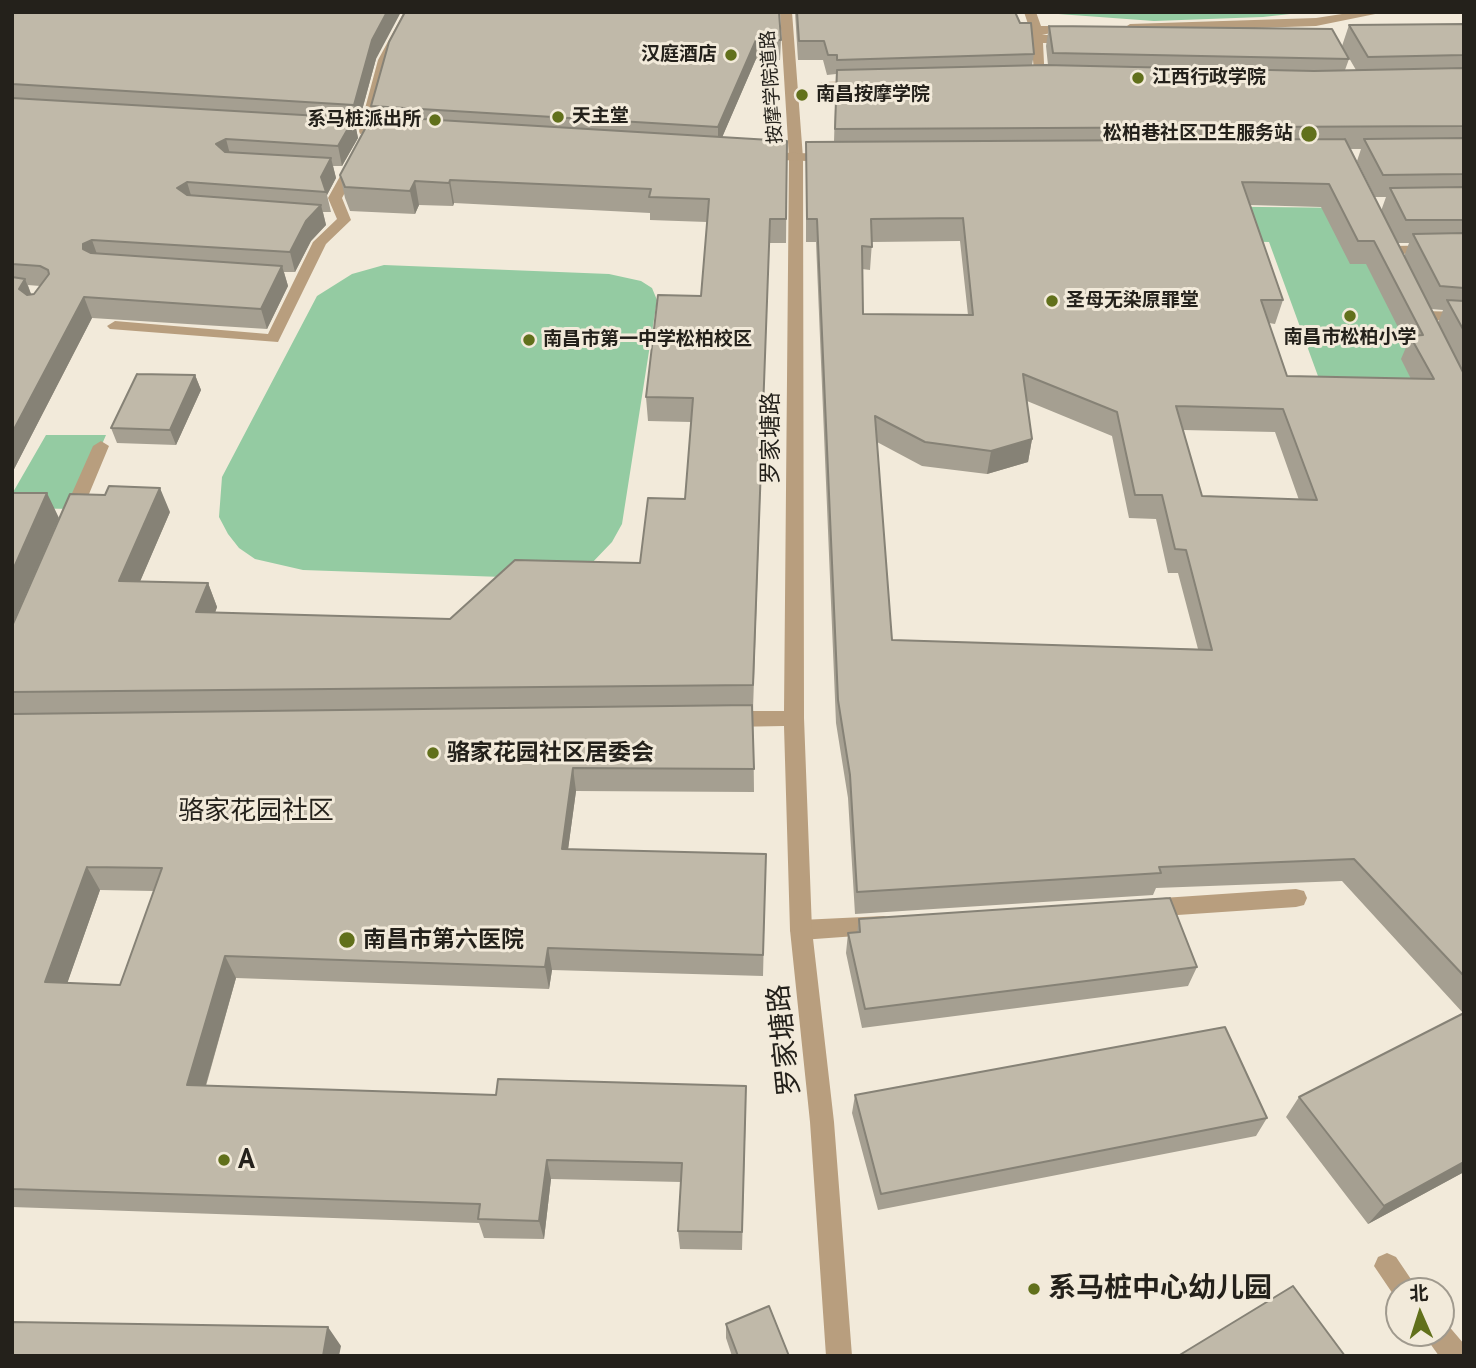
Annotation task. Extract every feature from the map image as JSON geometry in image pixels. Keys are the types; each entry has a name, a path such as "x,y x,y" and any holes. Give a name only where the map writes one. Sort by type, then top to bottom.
{"street":[{"path":"344,220 335,198 342,172 366,137 384,60 411,12"},
{"name":"按摩学院道路","path":"786,12 796,158"},
{"path":"1021,80 1047,80 1030,12"},
{"path":"1171,41 1119,34 1316,23 1379,12"},
{"path":"1036,35 1078,29"},
{"path":"1036,35 1090,40"},
{"path":"822,86 875,85"},
{"path":"743,155 840,158"},
{"name":"罗家塘路","path":"796,158 794,718 801,930 822,1122 839,1356"},
{"path":"316,218 344,220"},
{"path":"115,326 273,339 294,279 320,242 344,220"},
{"path":"1390,250 1464,249"},
{"path":"1423,316 1464,317"},
{"path":"64,533 101,446"},
{"path":"711,719 794,718"},
{"path":"1131,909 1296,898"},
{"path":"801,930 911,923"},
{"path":"1387,1266 1395,1277"}],"green space":[{"path":"1031,12 1308,12 1263,17 1154,21"},
{"path":"1080,205 1353,208 1451,400 1326,398 1269,242 1143,239"},
{"path":"384,265 609,274 641,281 652,288 657,300 622,524 612,542 589,566 559,579 303,570 255,559 239,548 228,534 219,517 222,477 317,296 352,274"},
{"path":"46,435 106,435 74,509 12,508 12,494"}],"building":[{"path":"12,12 387,12 372,40 354,105 12,84"},
{"path":"405,12 779,12 781,40 756,40 718,127 371,106 389,42"},
{"path":"797,12 1015,12 1020,23 1031,23 1034,54 837,60 837,55 828,55 824,41 799,41"},
{"path":"1464,24 1464,55 1368,57 1349,25"},
{"path":"1049,26 1332,29 1349,59 1053,53"},
{"path":"1045,65 1314,71 1464,68 1464,126 835,129 837,70"},
{"path":"12,98 354,118 338,146 226,139 216,144 225,152 331,158 321,177 326,192 187,182 177,188 187,195 321,205 306,221 290,252 92,240 83,244 83,249 91,253 282,266 261,309 84,297 12,433 12,277 25,279 19,289 27,295 34,294 49,274 48,270 40,266 12,264"},
{"path":"372,116 787,141 786,219 770,219 753,685 12,692 12,626 70,494 105,495 109,486 160,488 119,581 208,583 196,612 450,619 515,560 640,563 648,498 685,499 693,398 646,397 658,295 701,296 709,199 649,197 651,189 450,180 449,183 415,181 410,191 345,187 340,175"},
{"path":"1464,138 1464,174 1383,175 1364,139"},
{"path":"1345,139 1464,374 1464,976 1354,859 1159,867 1161,873 857,892 850,775 838,700 817,219 807,219 806,142","holes":["1242,182 1329,184 1358,241 1374,241 1423,335 1410,336 1434,379 1287,376 1261,300 1283,300","963,218 973,315 863,314 862,246 872,247 871,219","1023,374 1117,412 1135,495 1162,495 1175,549 1186,550 1212,650 892,640 875,416 925,442 991,451 1032,439","1176,406 1283,409 1317,500 1202,496"]},
{"path":"1464,187 1464,220 1406,220 1390,188"},
{"path":"1464,233 1464,288 1440,286 1413,234"},
{"path":"1447,300 1464,301 1464,331"},
{"path":"137,374 195,375 170,430 111,428"},
{"path":"12,493 47,493 12,572"},
{"path":"752,705 754,769 573,768 562,849 766,854 763,955 548,948 545,967 225,956 187,1085 496,1095 498,1079 746,1086 742,1232 678,1231 682,1163 547,1160 539,1221 478,1219 480,1204 12,1189 12,714","holes":["87,867 162,868 120,985 45,982"]},
{"path":"1170,898 1197,967 865,1009 848,933 860,932 859,919"},
{"path":"1464,1013 1464,1162 1384,1206 1299,1097"},
{"path":"1225,1027 1267,1118 881,1194 855,1095"},
{"path":"1293,1286 1345,1356 1178,1356"},
{"path":"769,1306 789,1356 738,1356 726,1324"},
{"path":"12,1322 328,1327 323,1356 12,1356"}],"place":[{"name":"汉庭酒店","path":"731,55"},
{"name":"江西行政学院","path":"1138,78"},
{"name":"南昌按摩学院","path":"802,95"},
{"name":"天主堂","path":"558,117"},
{"name":"系马桩派出所","path":"435,120"},
{"name":"松柏巷社区卫生服务站","path":"1309,134"},
{"name":"圣母无染原罪堂","path":"1052,301"},
{"name":"南昌市松柏小学","path":"1350,316"},
{"name":"南昌市第一中学松柏校区","path":"529,340"},
{"name":"骆家花园社区居委会","path":"433,753"},
{"name":"南昌市第六医院","path":"347,940"},
{"name":"A","path":"224,1160"},
{"name":"系马桩中心幼儿园","path":"1034,1289"}],"district":[{"name":"骆家花园社区","path":"256,812"}]}
